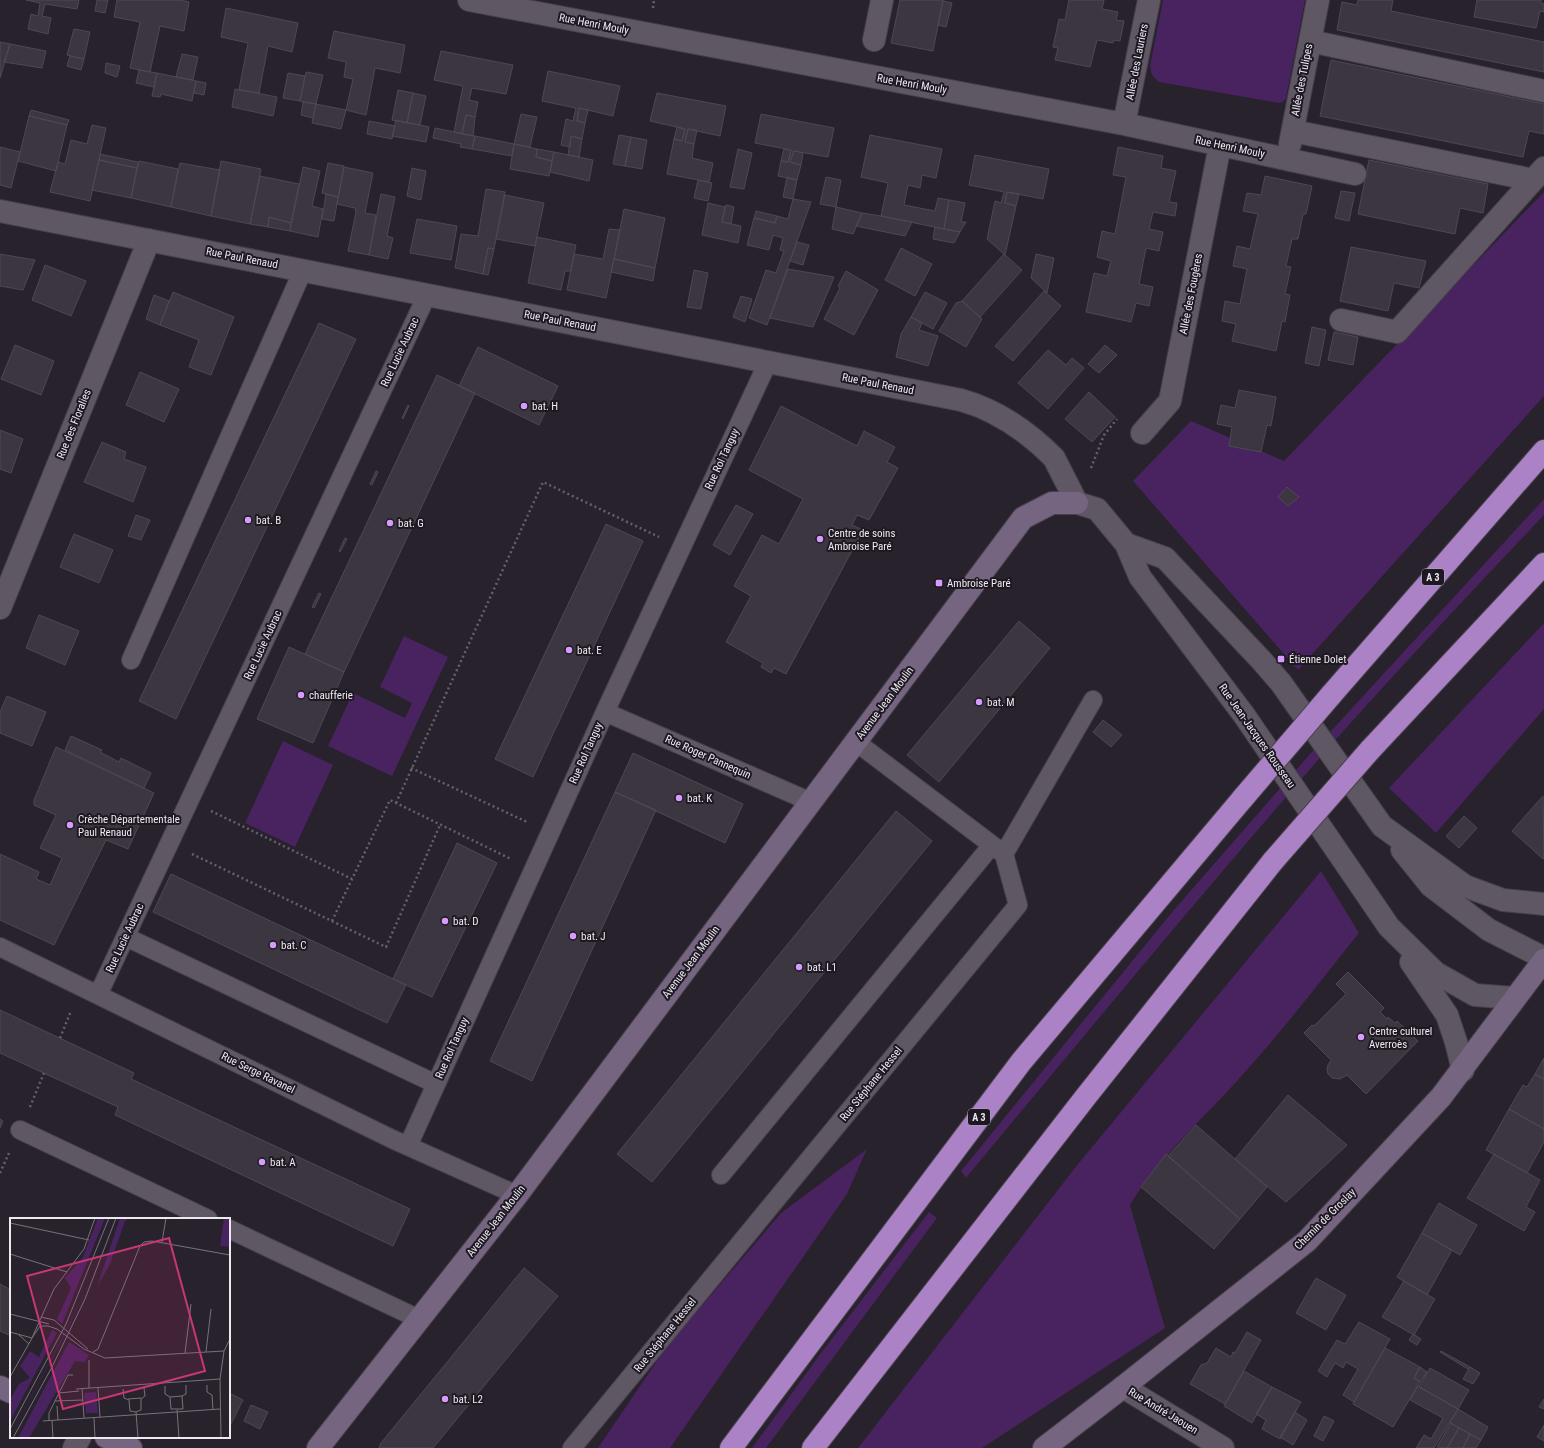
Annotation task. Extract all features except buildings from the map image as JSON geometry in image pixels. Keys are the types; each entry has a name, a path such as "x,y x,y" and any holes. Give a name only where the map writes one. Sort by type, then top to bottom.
{"highway":[{"name":"A 3","path":"731,1448 1021,1062 1331,695 1544,451"},
{"path":"813,1448 1084,1099 1273,861 1370,750 1544,564"}],"street":[{"name":"Rue Henri Mouly","path":"469,0 1124,124 1355,174"},
{"path":"874,40 882,0"},
{"name":"Allée des Lauriers","path":"1124,124 1149,0"},
{"name":"Allée des Tulipes","path":"1287,159 1318,0"},
{"path":"1310,41 1544,91"},
{"path":"1293,130 1538,174"},
{"name":"Allée des Fougères","path":"1142,433 1170,401 1220,145"},
{"path":"1341,320 1397,332 1538,174"},
{"name":"Rue Paul Renaud","path":"0,210 961,400 985,409 1019,428 1054,458 1078,503"},
{"name":"Rue des Floralies","path":"0,608 149,240"},
{"name":"Avenue Jean Moulin","path":"318,1448 517,1195 1023,518 1052,503 1078,503"},
{"name":"Rue Jean-Jacques Rousseau","path":"1078,503 1097,510 1126,544 1140,577 1244,715 1389,928 1447,1016 1456,1042 1463,1070"},
{"name":"Rue Jean-Jacques Rousseau","path":"1126,544 1165,558 1262,661 1281,683 1382,826 1431,886 1488,930 1544,959"},
{"name":"Rue Jean-Jacques Rousseau","path":"1382,826 1465,886 1503,900 1544,904"},
{"name":"Rue Jean-Jacques Rousseau","path":"1389,928 1436,973 1475,995 1514,998"},
{"name":"Chemin de Groslay","path":"1044,1448 1306,1241 1441,1097 1463,1070 1514,998 1544,959"},
{"path":"0,1387 10,1392"},
{"name":"Rue André Jaouen","path":"1123,1387 1224,1448"},
{"path":"74,1448 79,1438"},
{"path":"108,1438 131,1448"}],"lane":[{"path":"131,660 303,270"},
{"name":"Rue Lucie Aubrac","path":"98,996 426,295"},
{"name":"Rue Rol Tanguy","path":"408,1146 605,712 768,362"},
{"path":"721,1175 998,849 1093,700"},
{"name":"Rue Roger Pannequin","path":"605,712 811,802"},
{"path":"856,742 998,849"},
{"name":"Rue Stéphane Hessel","path":"572,1448 1018,905 998,849"},
{"path":"126,937 436,1084"},
{"name":"Rue Serge Ravanel","path":"0,947 408,1146 517,1195"},
{"path":"20,1130 206,1218"},
{"path":"230,1229 420,1319"}],"path":[{"path":"1078,503 1104,435 1121,414 1142,433"},
{"path":"396,803 543,482 682,548"},
{"path":"411,768 550,833"},
{"path":"332,921 390,800 533,870"},
{"path":"190,801 352,879"},
{"path":"169,843 386,947 440,825"},
{"path":"37,1092 44,1073"}],"shaded area":[{"path":"1163,0 1305,0 1286,98 1283,102 1279,103 1159,82 1152,75 1150,66"},
{"path":"1544,192 1544,396 1298,670 1133,481 1191,421 1284,461"},
{"path":"1544,499 1544,515 1393,676 1305,775 1092,1026 966,1178 961,1171 1173,911 1310,754"},
{"path":"1544,623 1544,709 1436,833 1389,788"},
{"path":"404,636 448,657 392,776 328,746 353,693 405,718 412,703 380,687"},
{"path":"283,741 333,765 295,847 245,823"},
{"path":"1321,871 1359,933 1260,1055 1231,1088 1169,1153 1142,1187 1130,1205 1165,1328 982,1448 858,1448 1078,1164"},
{"path":"867,1149 847,1194 670,1448 598,1448 665,1349 781,1213"},
{"path":"929,1212 937,1218 766,1448 752,1448 821,1353"}],"place":[{"name":"bat. H","path":"524,406"},
{"name":"bat. B","path":"248,520"},
{"name":"bat. G","path":"390,523"},
{"name":"Centre de soins Ambroise Paré","path":"820,539"},
{"name":"Ambroise Paré","path":"939,583"},
{"name":"bat. E","path":"569,650"},
{"name":"Étienne Dolet","path":"1281,659"},
{"name":"chaufferie","path":"301,695"},
{"name":"bat. M","path":"979,702"},
{"name":"bat. K","path":"679,798"},
{"name":"Crèche Départementale Paul Renaud","path":"70,825"},
{"name":"bat. D","path":"445,921"},
{"name":"bat. J","path":"573,936"},
{"name":"bat. C","path":"273,945"},
{"name":"bat. L1","path":"799,967"},
{"name":"Centre culturel Averroès","path":"1361,1037"},
{"name":"bat. A","path":"262,1162"},
{"name":"bat. L2","path":"445,1399"}]}
